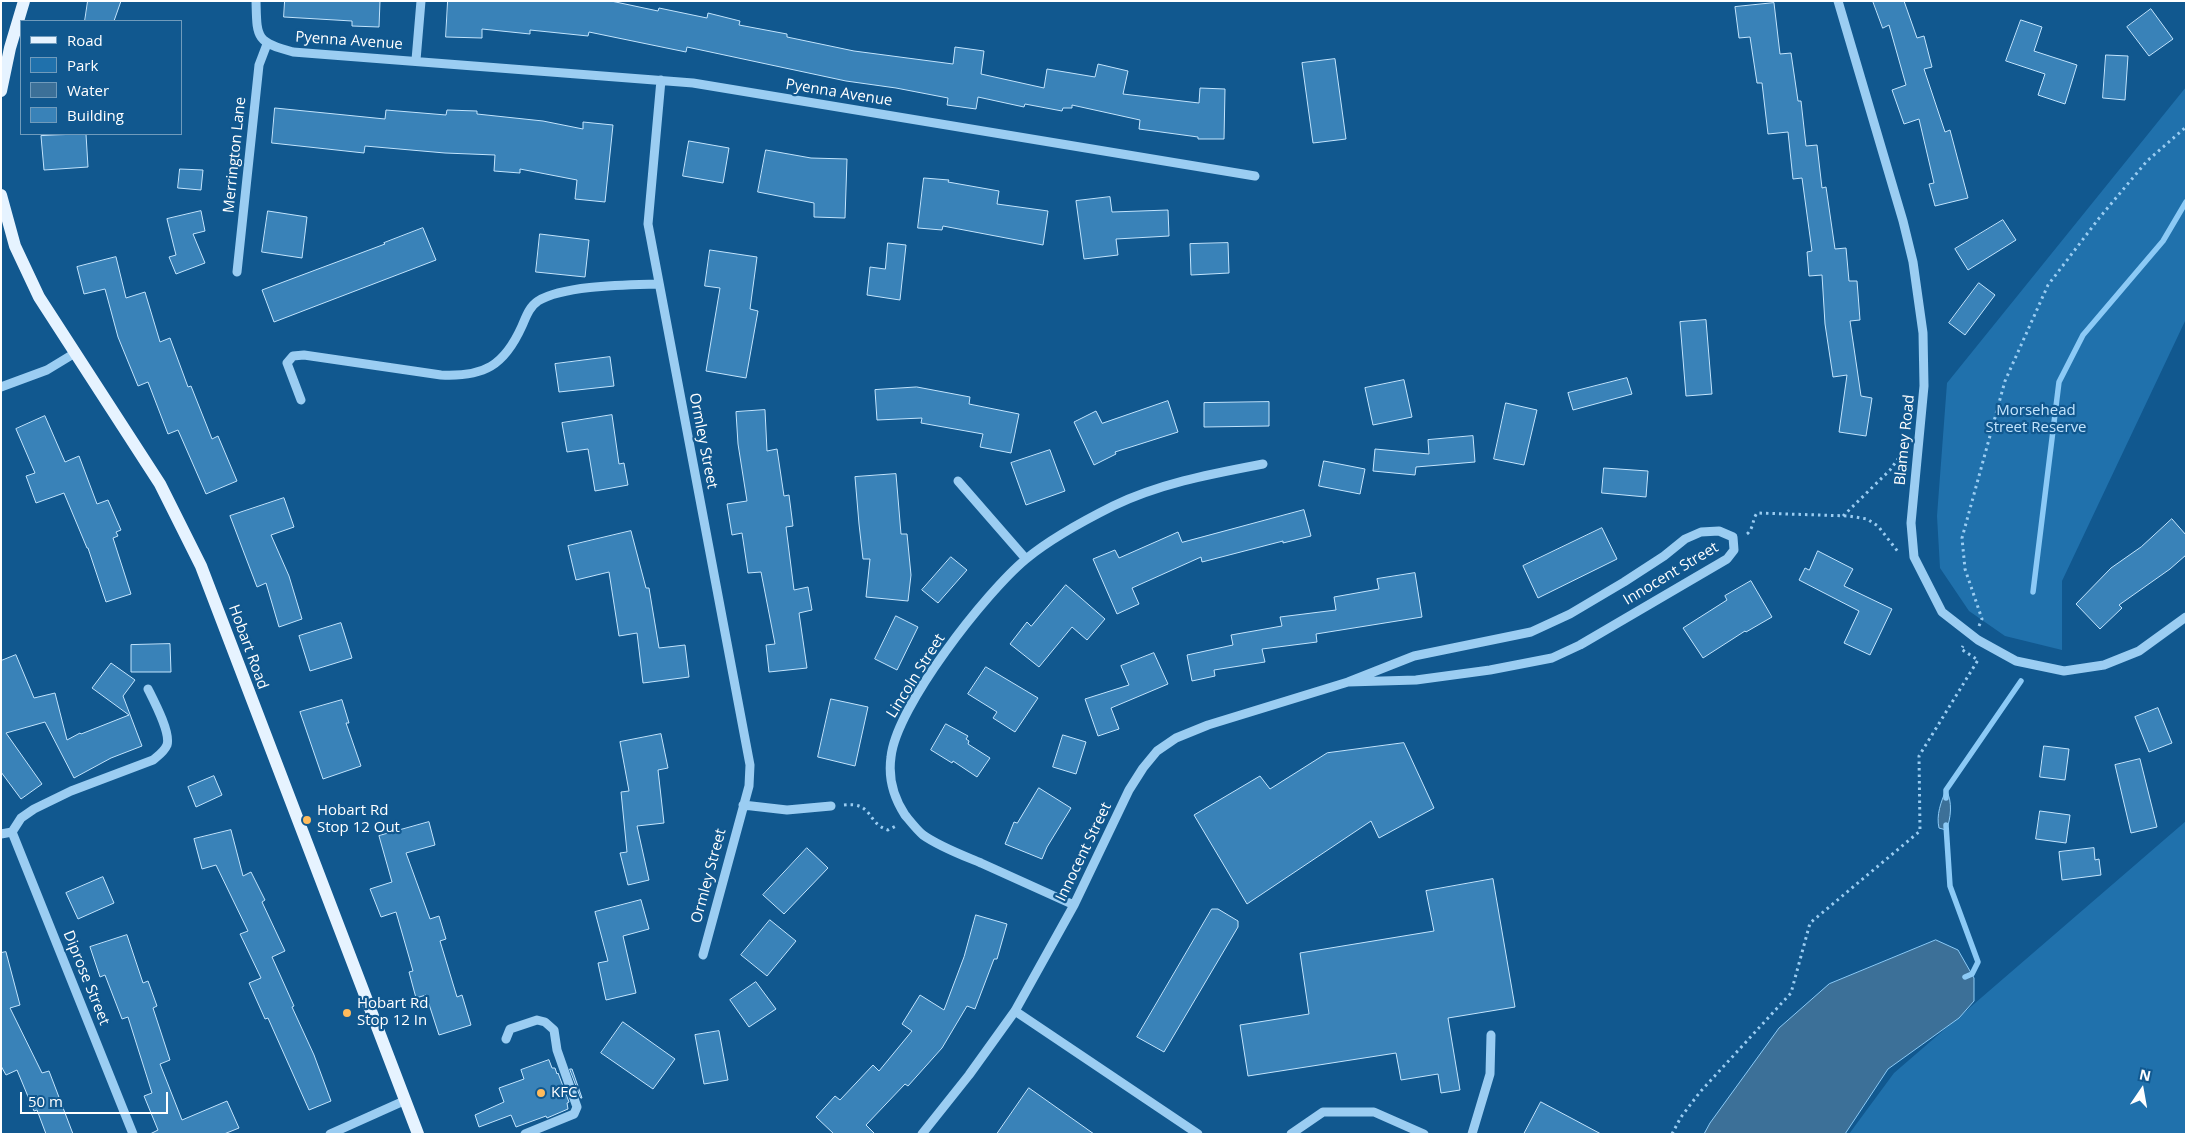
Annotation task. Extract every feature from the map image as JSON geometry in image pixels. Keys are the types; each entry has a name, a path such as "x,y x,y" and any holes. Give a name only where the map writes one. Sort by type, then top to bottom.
{"main road":[{"path":"1,91 18,18 24,1"},
{"name":"Hobart Road","path":"1,195 15,246 39,297 160,484 201,566 268,746 418,1134"}],"street":[{"path":"256,1 257,30 260,37 267,44"},
{"name":"Pyenna Avenue","path":"416,60 421,1"},
{"name":"Blamey Road","path":"1838,1 1903,221 1913,262 1923,333 1924,386 1910,523 1914,557 1942,612 1978,640 2016,662 2064,671 2104,666 2139,652 2186,617"},
{"name":"Pyenna Avenue","path":"267,44 292,52 416,60 702,84 1255,176"},
{"name":"Merrington Lane","path":"237,272 258,64 267,44"},
{"name":"Ormley Street","path":"661,80 648,224 747,741 750,772 748,786 703,954"},
{"path":"301,400 287,362 293,356 304,355 441,375 461,376 480,372 494,366 504,358 511,349 530,309 545,298 555,294 608,286 659,284"},
{"path":"1,387 47,370 76,353"},
{"name":"Lincoln Street","path":"1074,905 946,847 922,834 909,820 895,797 890,776 891,756 904,718 949,646 985,601 1026,559 1069,531 1113,506 1160,487 1263,464"},
{"path":"958,480 1026,559"},
{"name":"Innocent Street","path":"922,1134 969,1075 1014,1011 1074,905 1129,790 1143,768 1157,752 1176,738 1208,725 1348,682 1414,656 1531,632 1570,614 1624,582 1664,556 1685,539 1701,532 1719,531 1733,537 1734,550 1727,559 1580,645 1552,658 1508,667 1416,680 1348,682"},
{"path":"1,834 12,832 22,818 34,809 71,791 154,760 163,752 167,744 167,733 148,689"},
{"path":"743,805 787,810 831,806"},
{"name":"Diprose Street","path":"12,832 133,1134"},
{"path":"1014,1011 1198,1134"},
{"path":"506,1039 510,1029 537,1020 545,1022 554,1030 557,1050 577,1107 574,1114 568,1118 525,1134"},
{"path":"1472,1134 1490,1074 1491,1034"},
{"path":"330,1134 406,1100"},
{"path":"1291,1134 1322,1112 1374,1112 1424,1134"}],"path":[{"path":"1979,626 1982,619 1965,568 1962,538 2005,381 2048,285 2100,217 2147,161 2186,127"},
{"path":"1842,516 1890,470 1900,456 1905,456"},
{"path":"1746,534 1751,530 1757,513 1842,516 1867,519 1878,526 1900,554"},
{"path":"1672,1134 1681,1117 1700,1092 1791,993 1810,923 1920,831 1919,756 1978,660 1961,649 1963,646"},
{"path":"831,806 853,804 865,808 878,827 888,830 909,820"}],"green space":[{"name":"Morsehead Street Reserve","path":"2186,87 2186,319 2062,581 2062,650 2005,636 1969,611 1940,568 1937,516 1947,383"},
{"path":"2186,821 2186,1134 1849,1134 1894,1073"}],"water":[{"path":"1946,790 1950,799 1950,810 1946,830 1939,828 1938,818"},
{"path":"1936,940 1958,950 1974,978 1974,1001 1959,1018 1888,1069 1845,1134 1704,1134 1779,1028 1829,984"}],"building":[{"path":"88,1 121,1 114,20 85,20"},
{"path":"285,1 380,1 379,27 352,26 352,21 284,17"},
{"path":"448,1 611,1 658,11 659,8 707,18 708,13 740,21 739,25 787,34 787,37 854,51 953,64 955,47 984,51 981,74 1044,88 1047,69 1095,77 1098,64 1128,71 1123,94 1199,103 1200,88 1225,89 1224,139 1198,139 1198,137 1139,129 1140,120 1072,105 1072,108 1063,108 1062,111 1025,104 1024,107 978,97 976,109 947,105 948,98 846,81 687,47 686,52 589,32 588,36 530,30 530,34 482,29 482,38 446,37"},
{"path":"1873,1 1904,1 1917,38 1924,36 1932,67 1924,69 1945,132 1950,130 1968,198 1935,206 1929,184 1934,183 1919,119 1904,124 1892,90 1906,85 1889,25 1883,28"},
{"path":"1774,3 1780,54 1791,53 1798,101 1801,101 1806,146 1817,145 1822,188 1826,187 1835,249 1846,248 1849,281 1857,281 1860,320 1850,321 1861,396 1872,398 1866,436 1839,432 1847,375 1833,377 1825,324 1822,275 1809,276 1807,252 1812,251 1802,178 1793,179 1788,132 1768,134 1762,83 1757,83 1750,37 1739,38 1735,7"},
{"path":"2151,9 2173,39 2149,56 2127,27"},
{"path":"2021,20 2042,27 2034,51 2077,65 2065,104 2038,95 2045,74 2006,61"},
{"path":"2106,55 2128,56 2125,100 2103,98"},
{"path":"1335,59 1346,139 1313,143 1302,63"},
{"path":"275,108 385,119 386,110 446,115 447,110 477,111 477,114 543,121 583,129 583,122 613,125 605,202 575,199 577,180 520,169 520,173 494,171 495,155 365,146 364,153 272,143"},
{"path":"86,135 88,167 44,170 41,136"},
{"path":"689,141 729,148 723,183 683,176"},
{"path":"766,150 811,158 847,159 845,218 814,217 814,203 758,192"},
{"path":"180,169 203,170 201,190 178,188"},
{"path":"924,178 949,180 948,182 999,191 997,204 1048,211 1043,245 943,226 942,230 918,228"},
{"path":"1110,197 1112,212 1168,210 1169,236 1116,239 1118,255 1084,259 1076,201"},
{"path":"201,211 205,231 193,234 205,263 176,274 169,257 176,255 167,219"},
{"path":"268,211 307,217 302,258 262,252"},
{"path":"2003,220 2016,240 1968,270 1955,249"},
{"path":"423,228 436,260 274,322 262,290"},
{"path":"540,234 589,240 585,277 536,272"},
{"path":"888,243 906,245 900,300 867,295 870,267 885,269"},
{"path":"1228,243 1229,273 1191,275 1190,244"},
{"path":"710,250 757,257 750,309 758,311 746,378 706,371 720,288 705,286"},
{"path":"116,257 126,298 145,292 160,342 170,338 188,387 191,386 212,439 218,436 237,481 206,494 178,430 168,434 148,382 138,386 118,337 105,289 84,294 77,267"},
{"path":"1979,283 1995,295 1965,335 1949,323"},
{"path":"1706,320 1712,394 1686,396 1680,322"},
{"path":"610,357 614,386 559,392 555,364"},
{"path":"1627,378 1632,394 1573,410 1568,393"},
{"path":"1404,380 1412,417 1373,425 1365,388"},
{"path":"917,387 970,397 969,404 1019,414 1011,453 980,447 983,434 921,423 922,418 877,420 875,390"},
{"path":"1168,401 1178,432 1115,452 1116,454 1094,465 1074,422 1096,411 1102,423"},
{"path":"1269,402 1269,426 1204,427 1204,403"},
{"path":"1506,403 1537,410 1524,465 1494,459"},
{"path":"765,410 767,451 777,449 784,496 789,495 793,526 786,527 794,590 808,587 812,610 799,613 807,668 769,672 766,645 775,644 761,572 748,573 742,533 732,535 727,504 747,501 738,444 736,412"},
{"path":"612,415 619,464 624,463 628,485 595,491 588,449 567,452 562,423"},
{"path":"45,416 65,462 79,456 97,504 108,500 121,530 116,532 118,536 113,538 131,594 106,602 88,548 64,493 36,503 26,476 35,473 16,429"},
{"path":"1473,436 1475,462 1416,467 1415,475 1373,471 1375,449 1429,454 1428,440"},
{"path":"1050,450 1065,491 1026,505 1011,463"},
{"path":"1324,461 1365,469 1360,494 1319,486"},
{"path":"1604,468 1648,471 1646,497 1602,493"},
{"path":"896,474 901,534 907,534 911,575 908,601 866,597 870,559 863,559 859,524 855,477"},
{"path":"284,498 294,527 271,535 289,576 302,619 279,627 266,583 257,587 230,516"},
{"path":"1304,510 1311,536 1283,543 1283,541 1202,562 1201,557 1132,588 1139,604 1117,614 1093,559 1115,550 1119,558 1178,532 1182,542"},
{"path":"2172,519 2186,535 2186,555 2170,569 2119,605 2122,608 2100,629 2076,604 2111,568 2141,547"},
{"path":"1602,528 1617,559 1538,598 1523,566"},
{"path":"631,531 646,588 649,588 659,648 685,645 689,677 643,683 637,633 619,636 609,572 576,580 568,546"},
{"path":"1818,551 1853,569 1844,586 1892,609 1870,655 1844,643 1859,611 1799,580 1805,568 1809,570"},
{"path":"951,557 967,570 938,603 922,590"},
{"path":"1415,573 1422,617 1316,634 1317,642 1262,649 1265,662 1214,670 1215,676 1192,681 1187,655 1233,645 1231,635 1282,626 1280,617 1336,610 1334,597 1379,589 1377,579"},
{"path":"1751,581 1772,617 1745,631 1703,658 1683,628 1727,600 1725,596"},
{"path":"1066,585 1105,619 1087,640 1072,627 1039,667 1010,644 1027,622 1031,626"},
{"path":"896,616 918,627 897,670 875,659"},
{"path":"341,623 352,658 310,671 299,636"},
{"path":"170,644 171,672 131,672 131,645"},
{"path":"1154,653 1168,684 1111,708 1119,729 1098,736 1085,699 1129,685 1121,666"},
{"path":"16,655 34,698 55,693 67,740 80,733 129,715 92,688 111,663 135,680 123,696 142,746 111,758 74,778 45,722 6,733 42,784 21,799 1,772 1,661"},
{"path":"986,667 1038,698 1015,732 993,718 997,712 968,694"},
{"path":"831,699 868,707 855,766 818,757"},
{"path":"342,700 349,723 346,723 361,766 323,779 300,712"},
{"path":"2158,708 2172,743 2149,752 2135,717"},
{"path":"946,724 968,736 966,739 969,741 968,744 990,758 977,777 953,761 952,763 931,750"},
{"path":"661,734 668,768 658,770 664,823 637,826 649,880 628,885 620,853 627,852 621,792 629,791 620,742"},
{"path":"1063,735 1086,742 1076,774 1053,767"},
{"path":"1404,743 1434,808 1379,838 1371,821 1247,904 1194,815 1260,776 1270,789 1327,753"},
{"path":"2044,746 2069,749 2065,780 2040,777"},
{"path":"2140,759 2157,827 2131,833 2115,765"},
{"path":"214,776 222,795 196,807 188,787"},
{"path":"1039,788 1071,808 1047,847 1042,859 1005,844 1014,822 1017,823"},
{"path":"2040,811 2070,815 2066,843 2036,839"},
{"path":"429,822 435,845 406,853 430,919 439,916 446,939 440,941 457,997 462,995 471,1025 439,1035 426,995 416,998 409,972 413,971 396,912 381,917 370,889 392,882 379,836"},
{"path":"231,830 243,876 251,872 265,900 262,902 285,951 272,957 294,1006 292,1007 314,1055 331,1101 309,1110 268,1018 265,1019 249,983 261,978 240,934 248,931 216,865 202,869 194,839"},
{"path":"807,848 828,868 784,914 763,895"},
{"path":"2094,848 2095,860 2099,859 2101,875 2062,880 2059,852"},
{"path":"103,877 114,903 78,919 66,893"},
{"path":"1493,879 1515,1007 1448,1018 1460,1090 1441,1093 1438,1074 1401,1080 1396,1053 1248,1076 1240,1025 1309,1014 1300,953 1434,931 1426,891"},
{"path":"641,900 649,929 623,936 636,993 606,1000 598,963 608,961 595,912"},
{"path":"1212,909 1218,909 1238,921 1238,927 1164,1052 1137,1037"},
{"path":"976,915 1007,924 997,959 994,959 975,1009 967,1006 942,1048 908,1086 905,1084 866,1125 875,1134 834,1134 816,1117 835,1096 840,1100 873,1065 879,1071 912,1031 902,1024 920,995 944,1010 964,957"},
{"path":"770,920 796,941 767,976 741,955"},
{"path":"127,935 143,983 148,981 157,1006 153,1008 170,1060 160,1064 182,1120 227,1101 239,1128 224,1134 150,1134 158,1130 144,1096 152,1093 128,1017 122,1019 105,975 100,977 90,947"},
{"path":"6,952 20,1005 10,1008 42,1073 49,1071 73,1134 46,1134 37,1110 34,1111 17,1070 6,1075 1,1066 1,953"},
{"path":"756,982 776,1009 749,1027 730,1000"},
{"path":"623,1022 675,1059 653,1089 601,1053"},
{"path":"719,1031 728,1080 704,1084 695,1035"},
{"name":"KFC","path":"549,1060 552,1068 555,1068 558,1073 569,1102 567,1103 568,1109 547,1118 546,1116 516,1127 511,1115 479,1127 475,1115 504,1102 499,1088 524,1079 521,1070"},
{"path":"570,1069 572,1069 582,1098 581,1098"},
{"path":"1029,1088 1094,1134 997,1134"},
{"path":"1541,1102 1601,1134 1524,1134"}],"waterway":[{"path":"2033,592 2059,382 2083,335 2163,241 2186,202"},
{"path":"1946,798 1946,790 2021,681"},
{"path":"1946,825 1950,886 1978,962 1972,974 1965,977"}],"place":[{"name":"Hobart Rd Stop 12 Out","path":"307,820"},
{"name":"Hobart Rd Stop 12 In","path":"347,1013"},
{"name":"KFC","path":"541,1093"}]}
